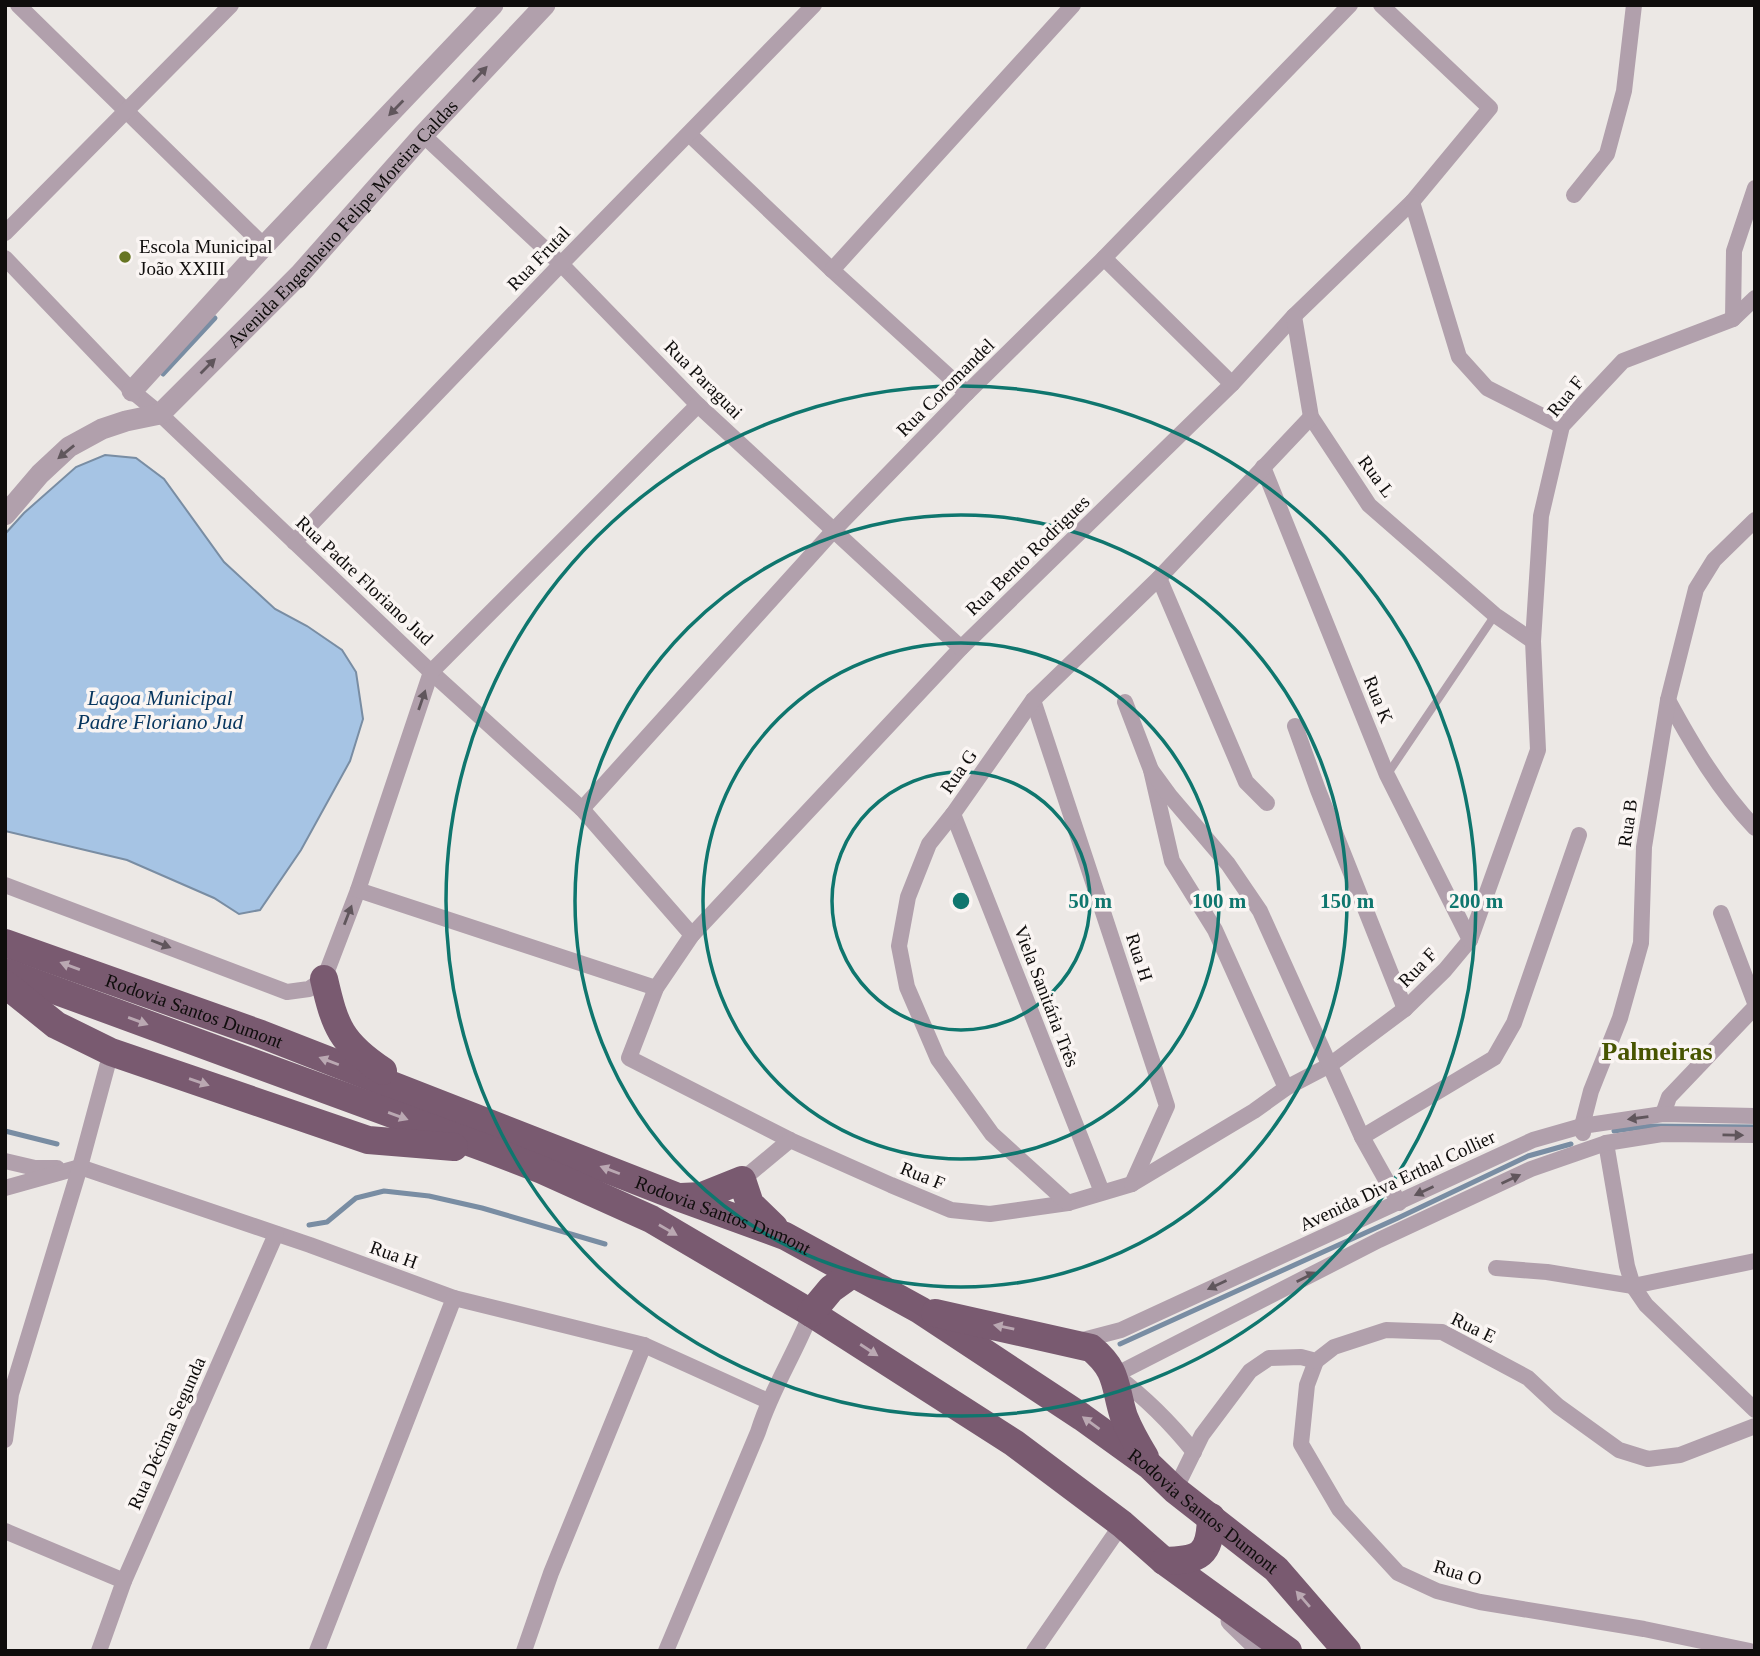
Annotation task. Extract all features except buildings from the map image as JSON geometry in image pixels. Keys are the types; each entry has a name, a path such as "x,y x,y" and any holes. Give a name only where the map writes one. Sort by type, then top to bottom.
{"highway":[{"name":"Rodovia Santos Dumont","path":"5,943 261,1034 785,1236 920,1310 1082,1417 1150,1466 1175,1490 1276,1569 1347,1651"},
{"name":"Rodovia Santos Dumont","path":"5,972 488,1149 651,1219 811,1313 1014,1443 1122,1524 1164,1561 1288,1651"},
{"path":"324,979 332,1013 342,1035 359,1055 420,1096"},
{"path":"5,984 57,1025 111,1052 368,1140 488,1149"},
{"path":"678,1197 702,1196 742,1180 746,1197 756,1213 785,1236"},
{"path":"811,1313 831,1289 852,1274"},
{"path":"920,1310 1091,1348 1102,1356 1115,1375 1130,1433 1150,1466"},
{"path":"1164,1561 1189,1560 1201,1554 1211,1535 1211,1517"}],"street":[{"path":"18,5 264,246"},
{"path":"5,233 231,5"},
{"name":"Avenida Engenheiro Felipe Moreira Caldas","path":"132,391 264,246 493,5"},
{"name":"Avenida Engenheiro Felipe Moreira Caldas","path":"160,415 300,274 423,135 545,5"},
{"name":"Rua Frutal","path":"295,542 814,5"},
{"path":"832,270 1073,5"},
{"name":"Rua Coromandel","path":"582,809 834,530 1350,5"},
{"name":"Rua Bento Rodrigues","path":"629,1058 656,988 692,935 961,648 1232,384 1294,316 1412,202 1490,108 1381,5"},
{"path":"1574,195 1607,153 1624,91 1634,5"},
{"path":"689,134 967,393"},
{"name":"Rua Paraguai","path":"423,135 561,264 698,405 961,648"},
{"path":"1733,319 1734,251 1755,188"},
{"path":"1412,202 1459,356 1487,388 1562,426"},
{"name":"Rua Padre Floriano Jud","path":"5,258 132,391 582,809 692,935"},
{"path":"1104,258 1232,384"},
{"path":"1733,319 1755,298"},
{"name":"Rua L","path":"1294,316 1311,417 1369,505 1495,615 1533,641"},
{"name":"Rua F","path":"629,1058 790,1140 951,1210 990,1214 1068,1203 1132,1184 1254,1111 1286,1088 1330,1065 1405,1009 1445,970 1470,940 1538,750 1533,641 1541,516 1562,426 1623,360 1733,319"},
{"path":"126,421 132,391"},
{"path":"5,885 287,992 309,989 324,979 358,890 432,672 698,405"},
{"path":"5,514 40,474 69,447 102,429 126,421 160,415"},
{"name":"Rua G","path":"1068,1203 992,1135 938,1059 907,987 899,946 908,897 929,844 1033,700 1159,578 1311,417"},
{"name":"Rua K","path":"1263,467 1387,775 1470,940"},
{"name":"Rua B","path":"1581,1126 1591,1091 1620,1018 1640,943 1644,847 1668,700 1696,589 1714,560 1755,520"},
{"path":"1159,578 1246,782 1267,803"},
{"name":"Rua H","path":"1033,700 1167,1107 1132,1184"},
{"path":"1668,700 1707,768 1755,828"},
{"path":"1125,702 1151,770 1172,862 1215,930 1286,1088"},
{"path":"1295,726 1405,1009"},
{"path":"1151,770 1228,864 1260,911 1362,1137 1399,1203"},
{"name":"Viela Sanitária Três","path":"953,814 1102,1192"},
{"path":"1362,1137 1494,1058 1514,1023 1579,835"},
{"path":"358,890 656,988"},
{"path":"1663,1114 1669,1097 1755,1005 1721,913"},
{"path":"5,1440 8,1395 80,1167 111,1052"},
{"name":"Avenida Diva Erthal Collier","path":"1071,1343 1121,1330 1533,1140 1581,1126 1663,1114 1755,1116"},
{"path":"1581,1126 1588,1149"},
{"path":"1194,1452 1171,1422 1115,1375 1379,1240 1531,1169 1606,1143 1662,1134 1755,1135"},
{"path":"742,1180 790,1140"},
{"path":"1606,1143 1627,1266 1633,1286 1646,1305 1755,1410"},
{"path":"5,1161 34,1168 80,1167"},
{"path":"5,1188 80,1167"},
{"name":"Rua H","path":"80,1167 454,1298 643,1345 768,1401"},
{"name":"Rua Décima Segunda","path":"99,1651 124,1581 276,1234"},
{"path":"1496,1268 1547,1272 1633,1286 1755,1261"},
{"path":"324,1649 454,1298"},
{"path":"666,1651 758,1432 768,1401 811,1313"},
{"name":"Rua E","path":"1316,1361 1334,1347 1386,1330 1442,1332 1528,1378 1558,1406 1619,1450 1648,1459 1680,1455 1755,1426"},
{"path":"524,1651 551,1573 643,1345"},
{"path":"1175,1490 1202,1435 1250,1371 1269,1358 1301,1357 1316,1361"},
{"name":"Rua O","path":"1316,1361 1307,1385 1301,1444 1339,1509 1398,1573 1437,1591 1480,1602 1644,1629 1750,1651"},
{"path":"1034,1651 1122,1524"},
{"path":"5,1531 124,1581"},
{"path":"1195,1584 1262,1651"}],"lane":[{"path":"1387,775 1495,615"}],"water":[{"name":"Lagoa Municipal Padre Floriano Jud","path":"105,455 136,458 164,479 224,562 275,609 307,626 342,650 356,672 363,719 350,761 301,850 260,910 239,914 214,898 127,860 5,831 5,534 24,513 76,467"}],"waterway":[{"path":"163,374 215,318"},
{"path":"1614,1131 1650,1126 1755,1127"},
{"path":"5,1131 57,1144"},
{"path":"1120,1344 1528,1156 1571,1144"},
{"path":"309,1225 327,1222 356,1198 384,1191 429,1196 482,1208 605,1244"}],"place":[{"name":"Escola Municipal João XXIII","path":"125,257"}],"district":[{"name":"Palmeiras","path":"1657,1051"}]}
